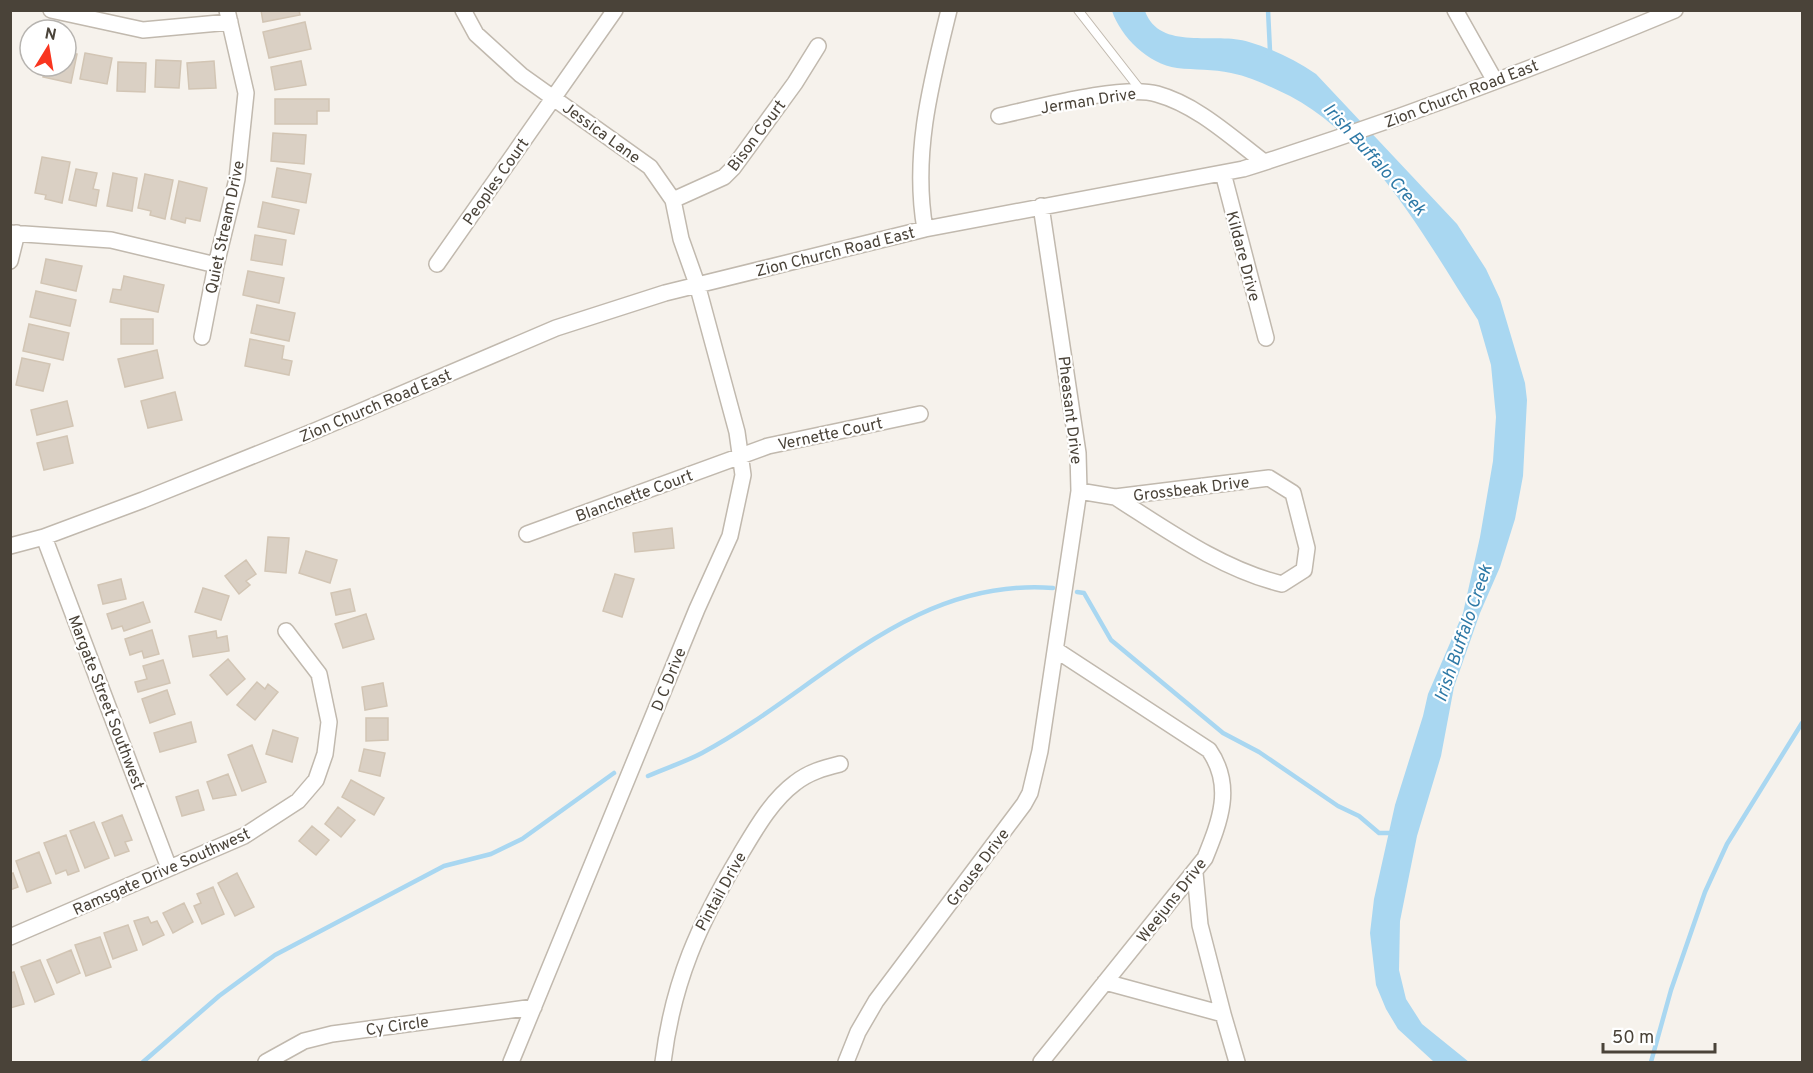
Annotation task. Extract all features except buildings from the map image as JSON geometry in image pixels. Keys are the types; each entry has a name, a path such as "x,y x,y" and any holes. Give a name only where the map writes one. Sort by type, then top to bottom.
{"street":[{"path":"51,10 142,30 229,16"},
{"name":"Jessica Lane","path":"462,10 476,34 521,75 650,167 673,200 681,239 697,284"},
{"name":"Peoples Court","path":"437,264 615,10"},
{"path":"925,229 919,174 923,128 949,10"},
{"path":"1455,10 1496,81"},
{"name":"Zion Church Road East","path":"10,546 44,537 307,434 556,328 697,284 925,229 1223,173 1285,158 1468,93 1675,10"},
{"name":"Quiet Stream Drive","path":"202,337 216,265 237,179 246,93 229,16"},
{"name":"Bison Court","path":"673,200 724,177 733,168 795,83 818,46"},
{"name":"Jerman Drive","path":"999,116 1062,102 1130,91 1155,93 1180,102 1264,162"},
{"name":"Kildare Drive","path":"1223,173 1266,338"},
{"name":"Pheasant Drive","path":"1041,206 1078,453 1078,490 1056,650"},
{"path":"10,261 14,233 111,240 216,265"},
{"name":"D C Drive","path":"511,1062 697,609 730,536 743,475 738,432 697,284"},
{"name":"Vernette Court","path":"741,455 802,438 920,414"},
{"name":"Blanchette Court","path":"527,534 741,455"},
{"name":"Grossbeak Drive","path":"1078,490 1115,497 1269,478 1293,493 1307,548 1304,570 1282,584 1263,579 1190,545 1115,497"},
{"name":"Margate Street Southwest","path":"44,537 169,868"},
{"name":"Ramsgate Drive Southwest","path":"10,938 244,836 298,801 316,780 325,753 329,722 320,674 286,631"},
{"name":"Weejuns Drive","path":"1041,1062 1205,858 1218,826 1224,797 1218,763 1209,750 1056,650"},
{"name":"Grouse Drive","path":"846,1062 858,1032 876,1002 1030,793 1040,751 1056,650"},
{"name":"Pintail Drive","path":"663,1062 676,990 699,928 757,826 782,794 815,771 840,764"},
{"path":"1194,873 1200,925 1237,1062"},
{"path":"1105,982 1223,1014"},
{"name":"Cy Circle","path":"266,1062 304,1041 332,1034 534,1007"}],"lane":[{"path":"1078,10 1142,92"}],"water":[{"name":"Irish Buffalo Creek","path":"1112,11 1145,11 1152,24 1163,32 1176,36 1235,39 1249,42 1284,55 1316,74 1457,224 1486,269 1500,299 1525,383 1527,400 1523,476 1515,519 1500,567 1480,613 1454,687 1441,756 1417,836 1400,921 1399,970 1406,999 1422,1024 1469,1062 1434,1062 1398,1029 1376,985 1370,933 1374,899 1395,805 1428,694 1463,613 1480,537 1493,461 1496,417 1491,365 1478,320 1397,196 1348,139 1320,115 1290,96 1246,77 1218,71 1177,68 1156,61 1137,48 1129,39"}],"waterway":[{"path":"1267,55 1270,51 1268,10"},
{"path":"648,776 696,756 745,728 867,643 910,619 954,600 1002,589 1053,588"},
{"path":"1077,592 1084,593 1111,640 1223,733 1259,752 1338,806 1359,816 1379,833 1394,833"},
{"path":"1651,1062 1671,990 1705,892 1727,844 1802,723"},
{"path":"143,1062 219,996 275,955 444,866 491,854 522,839 614,773"}]}
